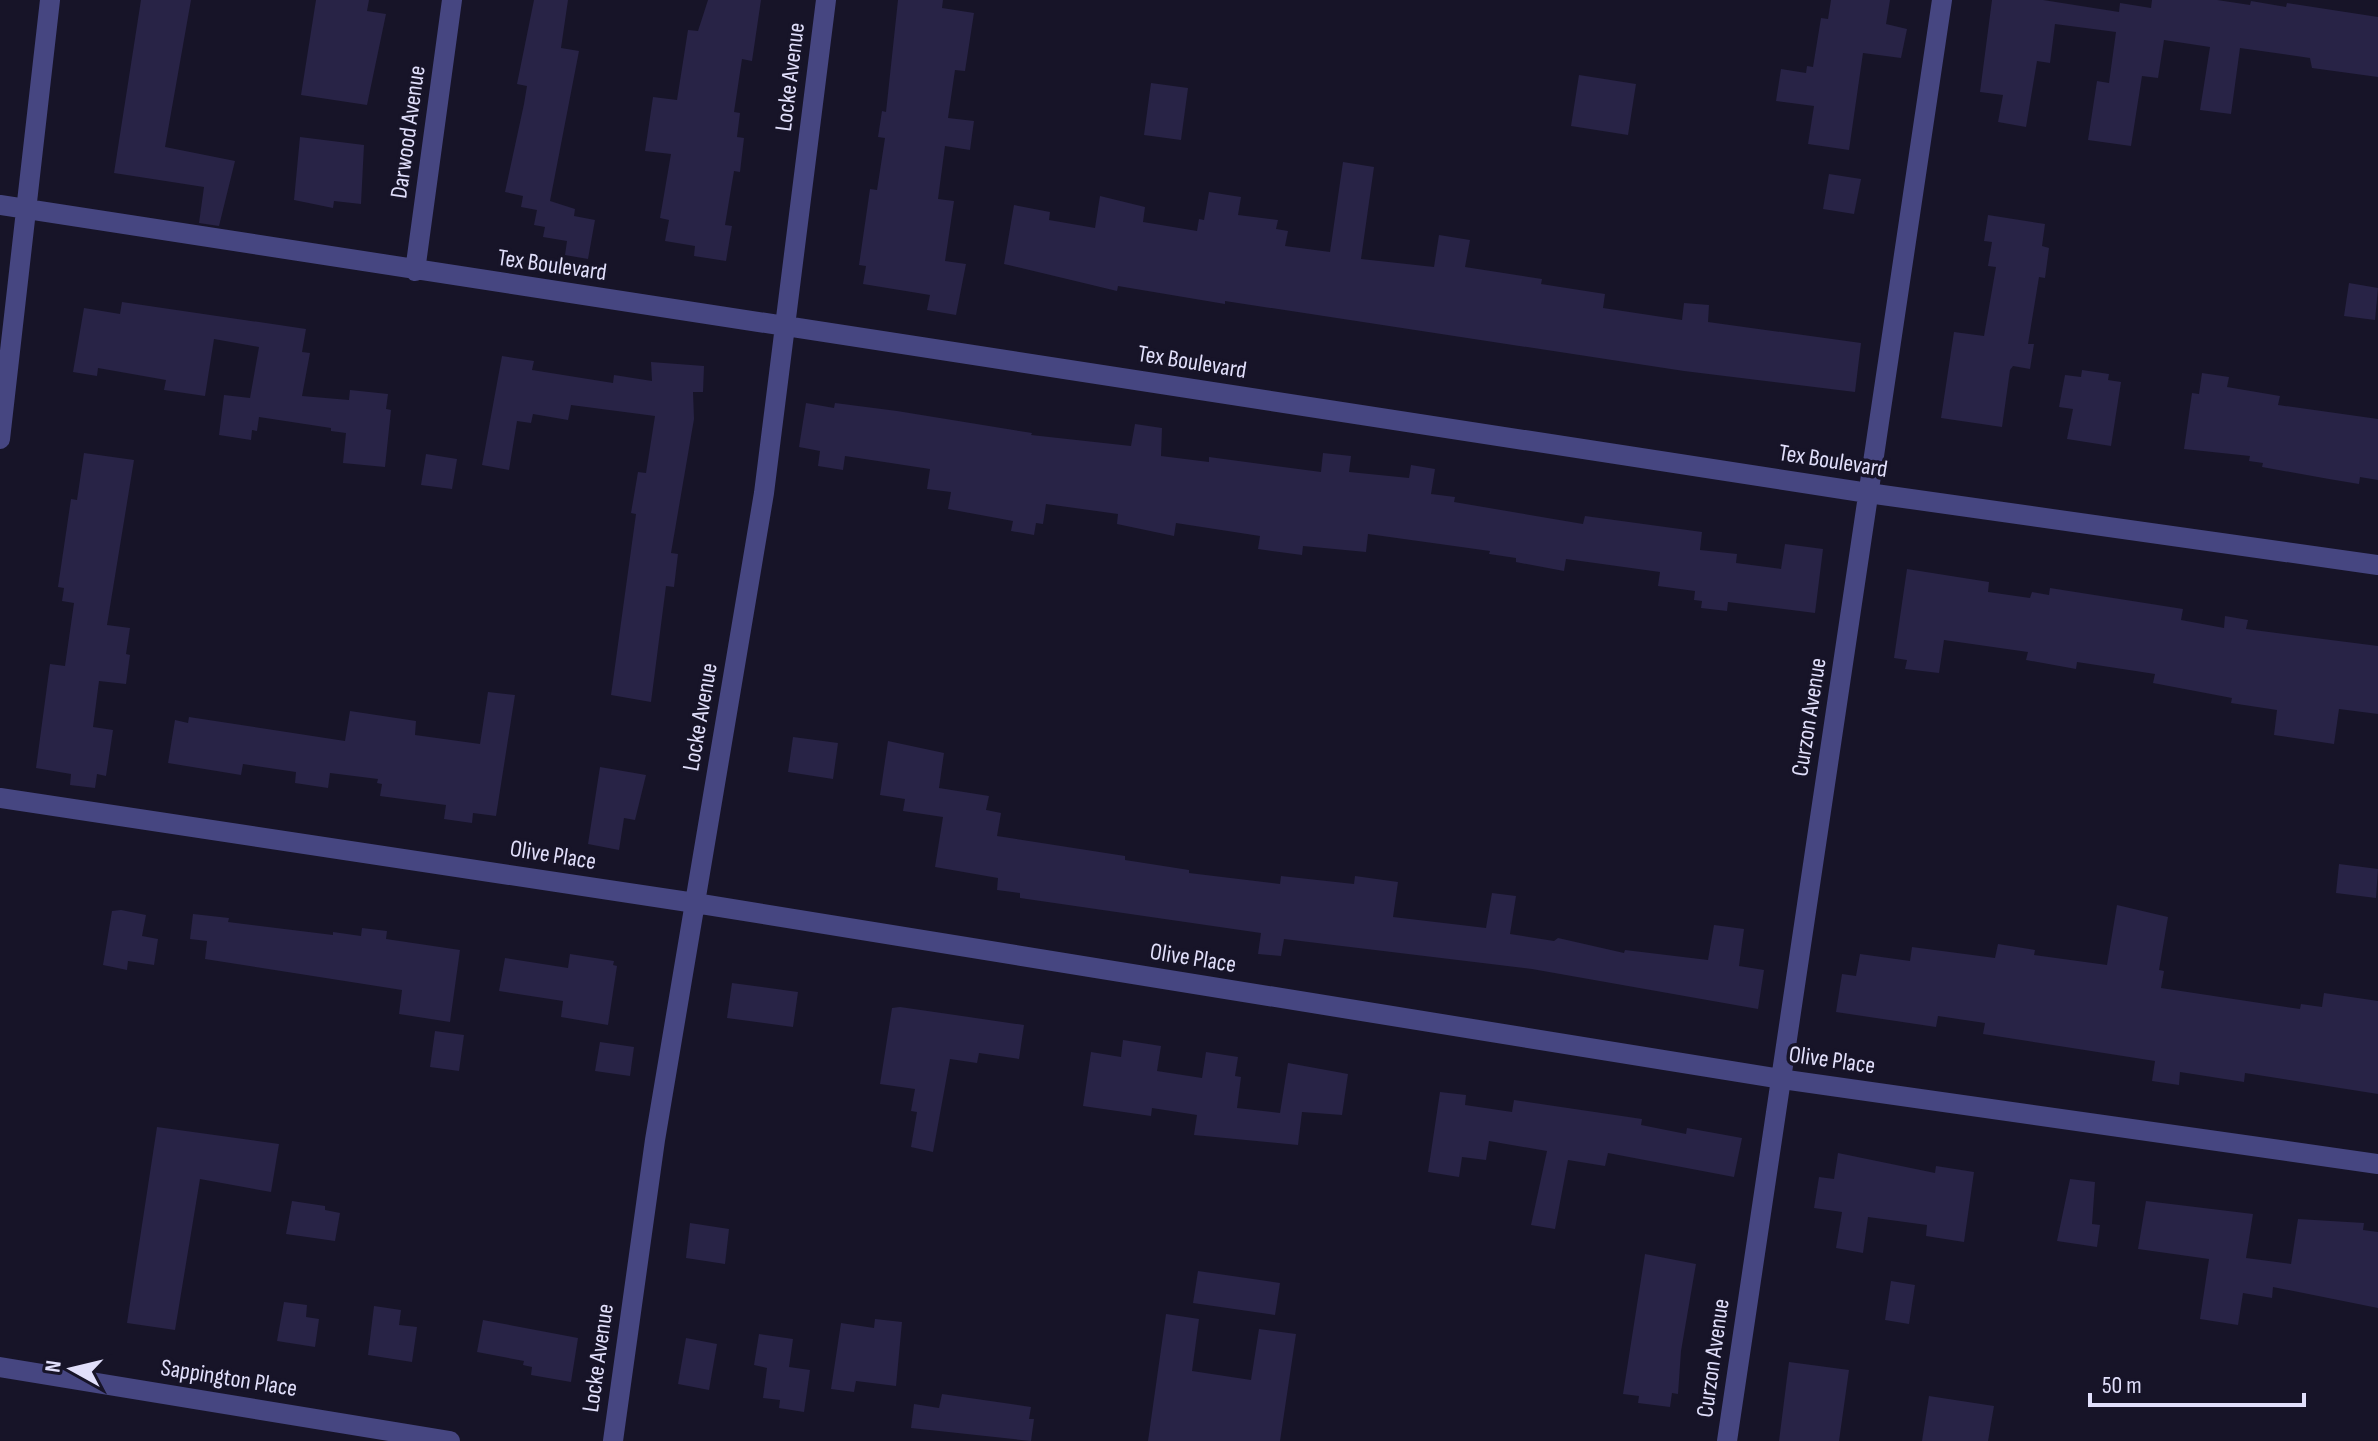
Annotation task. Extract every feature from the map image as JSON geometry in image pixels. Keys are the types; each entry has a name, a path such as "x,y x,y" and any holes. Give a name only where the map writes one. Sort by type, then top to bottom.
{"street":[{"path":"0,439 50,0"},
{"name":"Darwood Avenue","path":"415,271 452,0"},
{"name":"Locke Avenue","path":"613,1441 655,1140 764,493 826,0"},
{"name":"Curzon Avenue","path":"1727,1441 1942,0"},
{"name":"Tex Boulevard","path":"0,205 1868,493 2378,565"},
{"name":"Olive Place","path":"0,798 695,903 1781,1079 2378,1164"},
{"name":"Sappington Place","path":"0,1367 450,1441"}],"building":[{"path":"141,0 191,0 165,147 235,161 219,226 199,223 204,187 114,173"},
{"path":"316,0 369,0 367,11 386,14 367,105 301,95"},
{"path":"534,0 568,0 561,48 579,51 550,201 575,209 574,216 595,220 588,259 565,255 567,241 543,237 545,227 534,225 537,210 521,207 523,196 505,192 527,86 517,84"},
{"path":"708,0 761,0 752,61 742,59 734,112 740,113 737,137 744,138 740,172 734,171 725,225 732,226 726,261 694,256 695,246 665,241 669,220 660,218 671,154 645,151 653,97 677,100 688,30 698,31"},
{"path":"898,0 943,0 942,8 974,13 965,71 955,70 948,118 974,121 970,150 945,146 938,199 954,201 945,261 966,264 956,315 927,310 930,295 863,284 866,266 859,265 870,189 877,190 885,138 878,137 882,111 886,112"},
{"path":"1831,0 1890,0 1886,24 1907,29 1901,58 1863,53 1849,150 1808,144 1814,106 1776,101 1781,69 1806,73 1807,66 1813,67 1821,18 1828,19"},
{"path":"1992,0 2043,0 2119,12 2120,3 2151,8 2152,0 2217,0 2250,5 2251,1 2286,7 2287,3 2378,17 2378,77 2312,68 2310,58 2240,48 2231,114 2200,110 2210,47 2164,40 2158,78 2142,76 2131,146 2088,140 2097,81 2109,83 2116,32 2055,24 2050,63 2037,61 2026,127 1998,122 2003,95 1980,92"},
{"path":"1579,75 1636,84 1628,135 1571,126"},
{"path":"1151,83 1188,88 1181,140 1144,135"},
{"path":"300,137 364,145 361,204 334,201 333,208 294,200"},
{"path":"1343,162 1374,167 1361,259 1434,267 1439,235 1470,240 1465,267 1542,279 1541,284 1605,294 1603,308 1682,320 1684,303 1709,305 1708,322 1861,343 1855,392 1684,371 1118,286 1117,291 1004,264 1014,205 1050,212 1049,220 1095,228 1100,196 1145,207 1143,222 1197,231 1199,219 1204,220 1209,192 1241,197 1238,215 1278,220 1276,229 1288,231 1285,246 1330,252"},
{"path":"1829,174 1861,179 1854,214 1823,209"},
{"path":"1988,215 2045,224 2042,246 2049,248 2045,278 2039,277 2028,344 2034,344 2030,369 2013,366 2010,370 2002,427 1941,418 1954,332 1984,336 1996,267 1988,266 1992,242 1984,241"},
{"path":"2349,283 2378,288 2375,320 2344,316"},
{"path":"122,302 306,329 302,352 310,353 302,396 349,400 350,390 388,394 386,409 391,410 385,467 343,463 346,433 331,431 331,428 259,417 257,431 252,430 251,440 219,435 224,395 250,398 259,347 214,339 205,396 164,390 166,380 98,368 97,376 73,372 84,308 120,314"},
{"path":"502,356 534,361 532,370 613,383 614,375 652,381 651,362 704,366 703,392 693,392 694,419 671,553 678,554 674,587 666,586 651,702 611,695 636,514 631,513 638,472 646,473 655,416 571,405 568,420 533,414 531,423 517,421 509,470 482,465"},
{"path":"2082,370 2109,374 2108,380 2121,382 2111,446 2067,439 2073,409 2059,407 2065,375 2081,377"},
{"path":"2202,373 2229,377 2227,387 2280,396 2278,405 2378,419 2378,480 2360,477 2359,484 2262,467 2263,463 2249,461 2250,456 2184,449 2192,393 2199,394"},
{"path":"806,403 834,408 835,403 897,411 1031,435 1131,446 1135,424 1162,428 1161,456 1209,462 1209,457 1321,472 1323,453 1351,456 1349,472 1409,478 1411,465 1435,469 1431,494 1455,497 1454,502 1583,524 1585,516 1702,532 1700,550 1737,554 1736,563 1781,569 1785,544 1823,549 1815,613 1728,602 1727,611 1701,608 1702,601 1694,600 1695,591 1658,586 1660,572 1566,559 1564,571 1516,562 1516,558 1489,554 1490,551 1368,534 1366,552 1303,546 1302,555 1258,549 1260,536 1176,523 1174,536 1117,524 1118,514 1046,504 1043,524 1036,523 1034,535 1011,531 1013,521 948,509 951,492 927,489 930,469 845,456 843,470 818,466 820,451 799,447"},
{"path":"84,453 134,460 107,625 130,628 126,654 130,655 126,684 99,681 93,727 113,730 106,776 97,774 95,788 70,785 71,774 36,768 50,664 65,666 74,603 62,601 64,588 58,587 71,499 77,500"},
{"path":"426,454 457,459 452,489 421,485"},
{"path":"1907,569 1989,582 1988,592 2030,598 2032,592 2049,595 2050,588 2183,609 2181,620 2224,628 2225,616 2248,620 2246,629 2378,646 2378,714 2339,709 2334,744 2274,735 2277,710 2231,703 2232,698 2153,683 2155,674 2077,662 2076,669 2026,660 2028,652 1944,640 1939,673 1905,669 1907,660 1894,658"},
{"path":"488,692 515,695 496,816 473,813 472,823 444,819 446,805 380,796 382,784 377,783 378,779 330,773 328,788 295,783 296,772 243,764 241,775 168,763 175,720 188,723 189,717 345,741 350,711 416,721 415,735 480,744"},
{"path":"793,737 838,743 833,779 788,772"},
{"path":"888,741 944,753 939,788 989,796 986,810 1001,813 997,836 1125,856 1125,860 1189,870 1189,873 1280,884 1281,876 1354,884 1355,876 1398,882 1393,917 1486,928 1492,893 1516,896 1510,934 1554,941 1558,938 1624,953 1625,950 1708,960 1714,925 1744,929 1739,966 1764,970 1758,1009 1532,969 1284,939 1281,956 1258,954 1261,933 1020,898 1020,893 997,890 998,878 935,867 943,817 903,811 905,799 880,795"},
{"path":"600,767 646,775 635,820 624,818 619,850 588,844"},
{"path":"2339,864 2378,869 2376,898 2336,893"},
{"path":"2117,905 2168,917 2159,970 2164,971 2161,988 2300,1009 2301,1004 2322,1007 2324,993 2378,1001 2378,1094 2245,1073 2244,1082 2180,1072 2179,1085 2152,1081 2155,1061 1983,1034 1985,1023 1938,1016 1936,1027 1836,1012 1842,974 1856,976 1860,954 1910,961 1912,947 1995,958 1998,944 2035,950 2034,955 2107,965"},
{"path":"112,911 146,915 142,936 158,939 154,965 128,961 127,970 103,965"},
{"path":"193,914 229,918 228,922 333,935 333,932 361,936 362,928 387,931 386,939 460,950 450,1022 399,1014 402,990 205,959 207,941 190,939"},
{"path":"570,954 614,961 613,965 617,966 608,1025 561,1017 563,1001 499,991 505,958 568,968"},
{"path":"732,983 798,992 793,1027 727,1018"},
{"path":"892,1008 1024,1025 1019,1059 979,1053 977,1063 950,1059 933,1152 911,1147 917,1112 911,1111 915,1089 880,1084"},
{"path":"435,1031 464,1035 459,1071 430,1067"},
{"path":"1123,1040 1161,1046 1157,1071 1202,1078 1206,1052 1238,1057 1235,1076 1241,1077 1237,1108 1280,1113 1288,1063 1348,1074 1342,1115 1302,1112 1298,1145 1194,1135 1197,1115 1152,1108 1151,1116 1083,1106 1091,1052 1121,1057"},
{"path":"600,1042 634,1047 630,1076 595,1071"},
{"path":"1440,1092 1466,1095 1465,1105 1512,1112 1514,1100 1642,1119 1641,1125 1686,1134 1687,1128 1742,1138 1734,1177 1608,1153 1605,1166 1568,1160 1555,1229 1531,1225 1547,1151 1489,1141 1486,1160 1462,1157 1459,1177 1428,1172"},
{"path":"157,1127 279,1144 271,1192 200,1179 175,1330 127,1323"},
{"path":"1838,1153 1935,1173 1936,1166 1974,1172 1964,1242 1926,1236 1927,1225 1868,1217 1863,1253 1836,1248 1842,1212 1814,1208 1819,1177 1834,1179"},
{"path":"2070,1179 2095,1182 2092,1224 2100,1225 2097,1247 2057,1241"},
{"path":"292,1201 325,1206 325,1210 340,1213 335,1241 286,1234"},
{"path":"2146,1201 2253,1214 2246,1258 2291,1264 2298,1219 2364,1223 2363,1230 2378,1232 2378,1308 2273,1287 2272,1298 2243,1293 2238,1325 2200,1319 2209,1259 2138,1249"},
{"path":"690,1223 729,1229 725,1264 686,1258"},
{"path":"1645,1254 1696,1264 1681,1351 1678,1394 1672,1393 1670,1407 1638,1403 1639,1396 1623,1394"},
{"path":"1198,1271 1280,1283 1275,1315 1193,1303"},
{"path":"1891,1281 1915,1285 1909,1324 1885,1320"},
{"path":"284,1302 307,1305 306,1317 319,1319 315,1347 277,1341"},
{"path":"374,1306 401,1310 399,1325 417,1327 412,1362 368,1355"},
{"path":"1166,1314 1199,1319 1192,1371 1251,1380 1259,1329 1296,1334 1280,1441 1148,1441"},
{"path":"875,1319 902,1322 896,1386 856,1381 854,1392 831,1389 841,1323 874,1328"},
{"path":"483,1320 578,1338 571,1382 531,1375 532,1367 523,1365 524,1361 477,1352"},
{"path":"759,1334 793,1339 789,1367 810,1370 804,1412 779,1408 780,1400 763,1398 767,1368 754,1365"},
{"path":"686,1338 717,1344 709,1390 678,1384"},
{"path":"1789,1362 1849,1370 1839,1441 1779,1441"},
{"path":"942,1394 1031,1407 1029,1419 1034,1419 1031,1441 911,1428 914,1404 939,1408"},
{"path":"1929,1396 1994,1406 1988,1441 1922,1441"}]}
